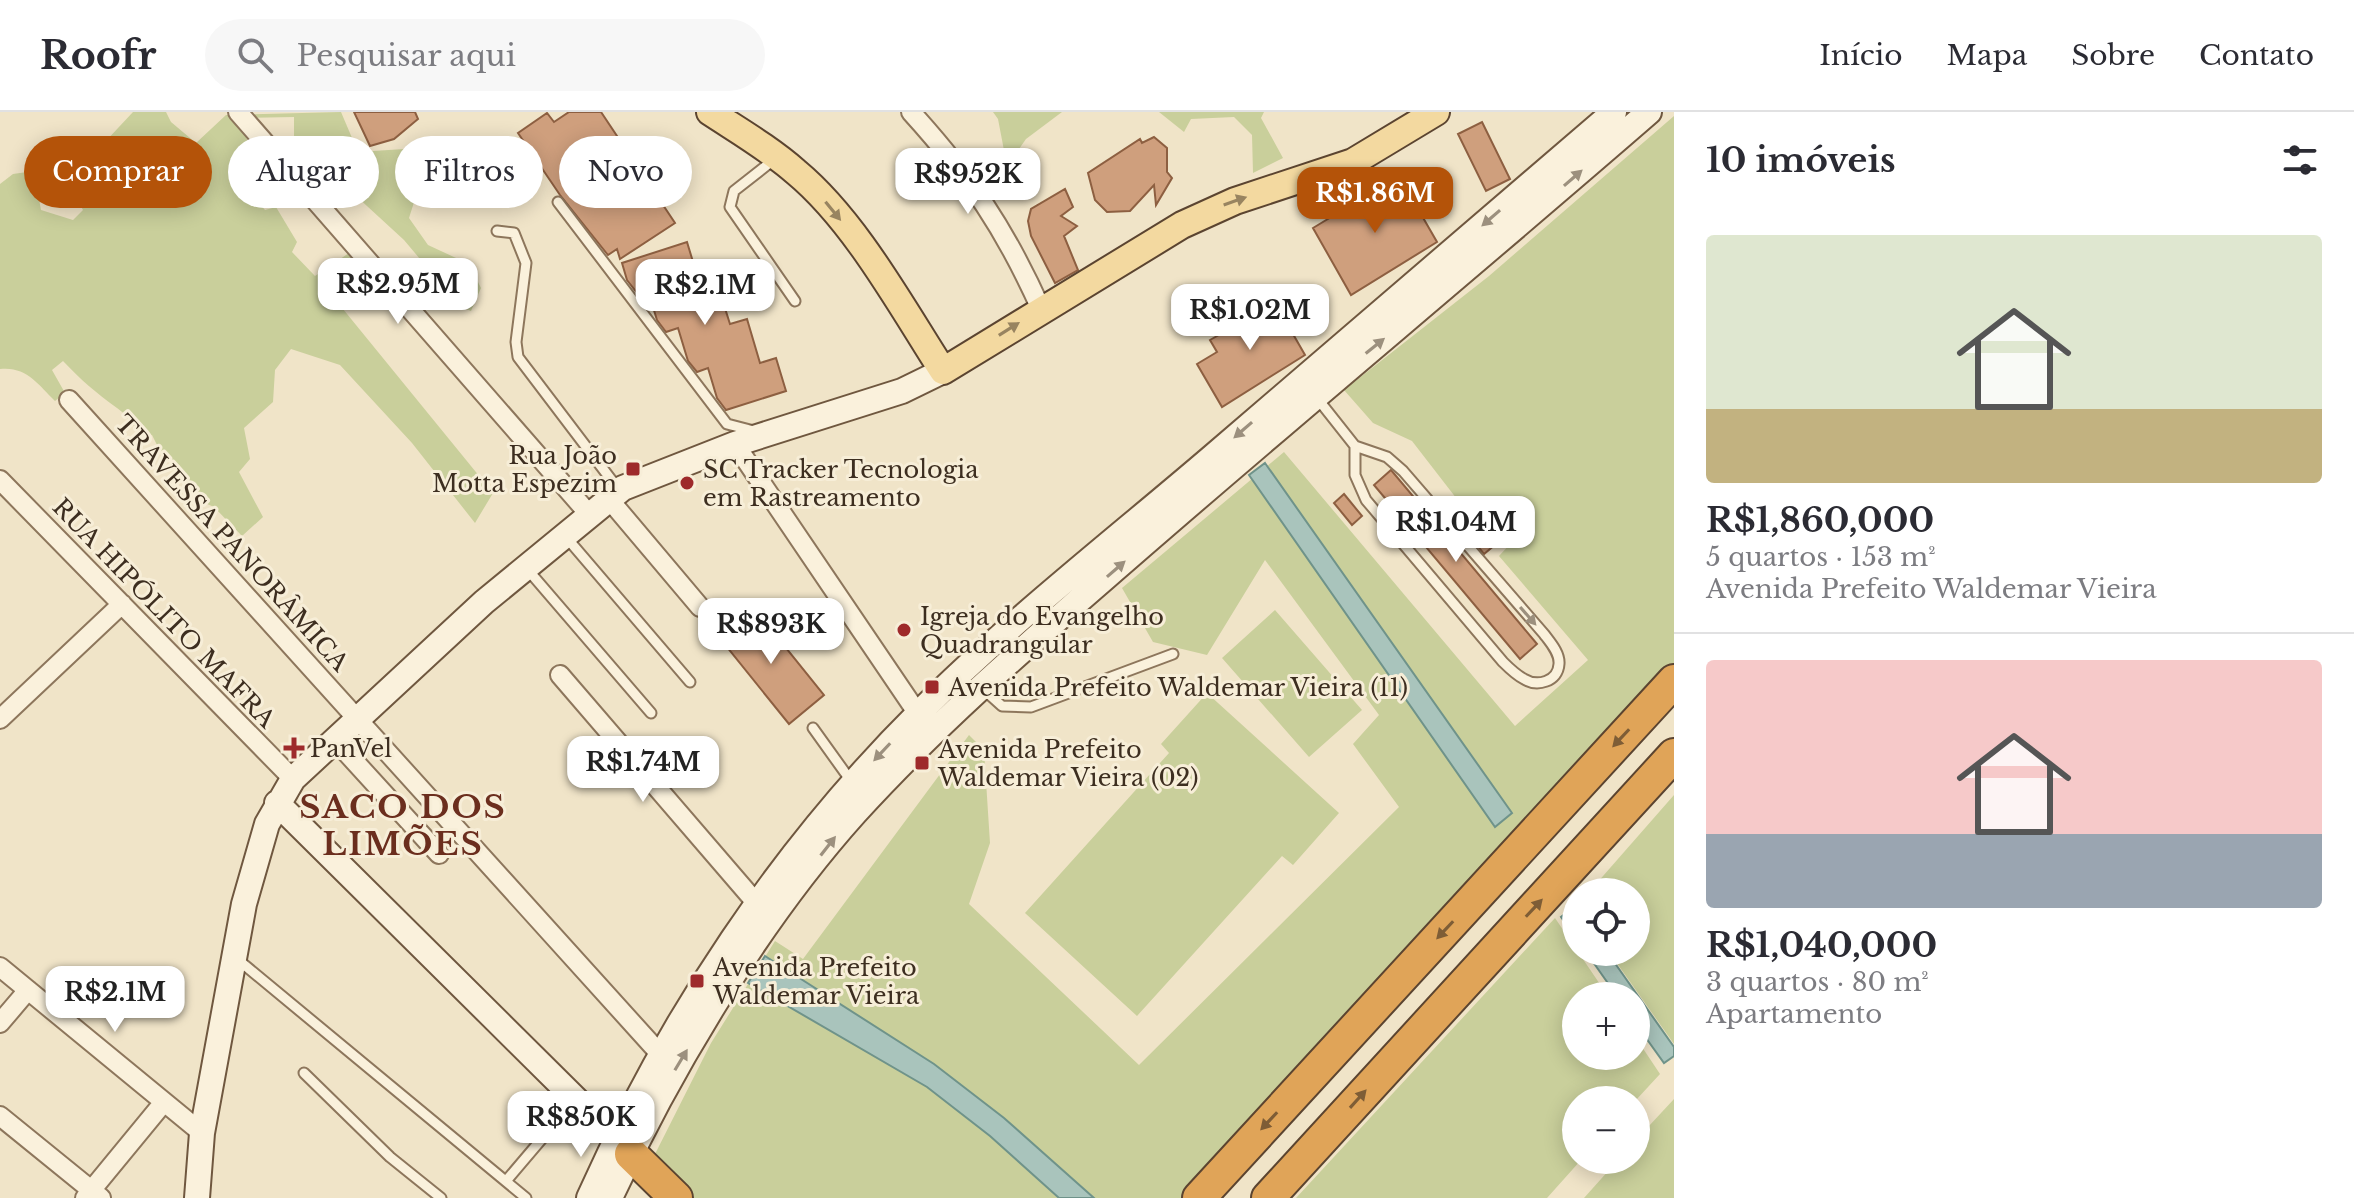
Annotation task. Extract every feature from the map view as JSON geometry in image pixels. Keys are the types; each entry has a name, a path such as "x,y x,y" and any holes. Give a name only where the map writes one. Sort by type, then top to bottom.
{"highway":[{"path":"1199,1198 1674,681"},
{"path":"1268,1198 1674,755"},
{"path":"623,1146 676,1198"}],"main road":[{"path":"710,112 798,173 836,214 943,371"},
{"path":"203,1193 202,1133 233,955 256,862 277,803 293,779 526,567 613,494 735,444 902,391 943,371 1041,309 1208,212 1353,162 1436,112"},
{"path":"589,1198 662,1093 724,992 863,784 979,685 1614,112"},
{"path":"610,1198 623,1146 661,1055 758,905 863,784 918,714 997,641 1649,112"},
{"path":"277,803 623,1146"}],"street":[{"path":"238,112 588,513"},
{"path":"911,112 949,152 985,204 1041,309"},
{"name":"TRAVESSA PANORÂMICA","path":"69,400 360,718 661,1055"},
{"path":"735,444 918,714"},
{"name":"RUA HIPÓLITO MAFRA","path":"0,480 293,779"},
{"path":"613,494 700,607"},
{"path":"0,719 122,604"},
{"path":"560,675 758,905"},
{"path":"335,740 439,854"},
{"path":"0,967 202,1133"},
{"path":"0,1023 28,990"},
{"path":"0,1116 93,1195 164,1102"}],"lane":[{"path":"777,157 734,191 730,207 795,301"},
{"path":"558,202 727,424 765,434"},
{"path":"497,231 514,233 526,263 516,342 518,357 613,494"},
{"path":"1302,393 1355,446 1387,457 1403,471 1544,634 1557,652 1560,664 1553,678 1543,683 1526,681 1503,662 1366,500 1355,475 1355,446"},
{"path":"564,534 690,682"},
{"path":"526,567 651,713"},
{"path":"979,685 1002,706 1031,707 1173,654"},
{"path":"813,728 863,784"},
{"path":"233,955 526,1198"},
{"path":"304,1073 379,1147 441,1198"},
{"path":"506,1181 575,1099"}],"green space":[{"path":"133,112 166,112 171,122 188,136 111,136"},
{"path":"341,112 351,136 294,136 294,117 242,118 240,125 245,136 228,136 228,208 277,208 297,242 292,252 315,276 349,253 365,274 334,298 493,493 475,523 412,443 340,365 291,349 275,370 273,402 244,428 250,459 239,472 263,517 242,536 214,507 198,500 178,467 162,455 152,435 134,426 63,361 52,370 65,393 55,401 24,373 0,369 0,184 13,174 24,172 24,208 41,208 73,220 83,210 212,208 212,136 204,136 226,115"},
{"path":"993,112 1062,112 1026,139 1007,166 998,119"},
{"path":"1159,112 1264,112 1261,118 1283,158 1253,173 1252,135 1234,117 1191,119 1184,132"},
{"path":"1674,116 1674,674 1333,1043 1182,1198 685,1198 650,1164 711,1043 775,941 803,959 969,735 984,750 990,843 969,904 1139,1065 1399,807 1353,744 1379,715 1265,560 1207,655 1153,642 1122,588 1284,452 1515,726 1588,660 1499,556 1511,543 1489,516 1477,525 1412,441 1373,423 1344,390 1489,276"},
{"path":"395,150 395,208 412,208 409,218 428,245 469,264 481,288 471,311 438,298 425,282 425,265 404,240 369,208 379,208 379,151"},
{"path":"1275,610 1362,710 1309,757 1222,658"},
{"path":"1207,693 1339,813 1293,865 1282,856 1137,1016 1025,913 1169,753 1161,744"},
{"path":"1674,795 1674,1044 1650,1010 1650,982 1630,982 1619,966 1650,966 1650,878 1601,878"},
{"path":"1555,918 1562,928 1562,966 1588,966 1598,982 1562,982 1562,1070 1650,1070 1650,1059 1660,1074 1649,1086 1562,1086 1562,1174 1568,1174 1547,1198 1296,1198"},
{"path":"1674,1099 1674,1198 1584,1198 1605,1174 1650,1174 1650,1125"}],"water":[{"path":"1265,463 1512,813 1495,827 1249,475"},
{"path":"765,956 934,1064 1004,1118 1094,1198 1059,1198 990,1136 927,1087 748,983"},
{"path":"1596,966 1617,966 1628,982 1607,982"},
{"path":"1650,1013 1674,1047 1674,1056 1664,1063 1650,1044"}],"building":[{"path":"354,112 415,112 418,119 394,139 379,143 379,136 365,136"},
{"path":"569,112 601,112 617,136 559,136 559,194 543,170 543,136 520,136 518,133 547,113 554,122"},
{"path":"1482,122 1510,179 1486,191 1458,134"},
{"path":"1154,137 1167,148 1167,172 1172,178 1156,205 1154,185 1130,211 1107,212 1095,200 1088,173 1140,139 1142,143"},
{"path":"1399,176 1437,242 1351,295 1313,228"},
{"path":"1065,189 1073,207 1061,216 1077,226 1064,236 1078,270 1055,283 1031,236 1028,221 1031,209"},
{"path":"570,208 665,208 675,223 620,259 617,249 608,255"},
{"path":"687,242 700,285 716,280 730,324 747,319 760,363 776,358 786,391 726,410 717,398 708,368 697,372 688,361 678,328 666,332 657,320 648,291 638,294 627,280 622,263"},
{"path":"1270,294 1305,355 1222,407 1197,364 1217,352 1210,340 1247,319 1242,310"},
{"path":"1391,470 1537,644 1520,659 1374,485"},
{"path":"1344,494 1362,516 1352,525 1334,503"},
{"path":"1484,527 1497,543 1484,554 1471,538"},
{"path":"753,607 824,695 789,724 718,636"}],"place":[{"name":"Rua João Motta Espezim","path":"633,469"},
{"name":"SC Tracker Tecnologia em Rastreamento","path":"687,483"},
{"name":"Igreja do Evangelho Quadrangular","path":"904,630"},
{"name":"Avenida Prefeito Waldemar Vieira (11)","path":"932,687"},
{"name":"PanVel","path":"294,748"},
{"name":"Avenida Prefeito Waldemar Vieira (02)","path":"922,763"},
{"name":"Avenida Prefeito Waldemar Vieira","path":"697,981"}],"district":[{"name":"SACO DOS LIMÕES","path":"403,826"}]}
